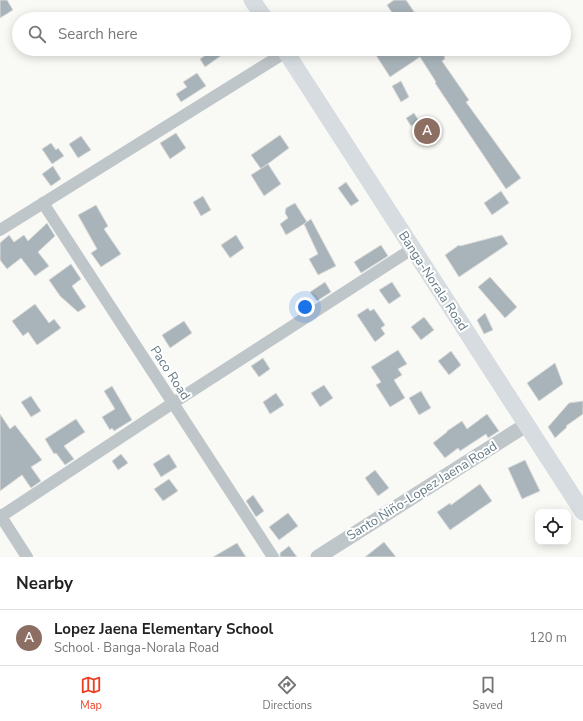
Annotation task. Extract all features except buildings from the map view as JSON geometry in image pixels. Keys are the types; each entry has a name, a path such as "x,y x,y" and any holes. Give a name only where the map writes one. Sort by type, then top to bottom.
{"main road":[{"path":"252,0 260,12"},
{"name":"Banga-Norala Road","path":"289,56 583,512"}],"street":[{"path":"0,230 276,56"},
{"name":"Paco Road","path":"43,203 273,557"},
{"path":"27,557 0,516 412,249"},
{"name":"Santo Niño-Lopez Jaena Road","path":"318,557 526,425"}],"place":[{"name":"Lopez Jaena Elementary School","path":"427,131"}]}
